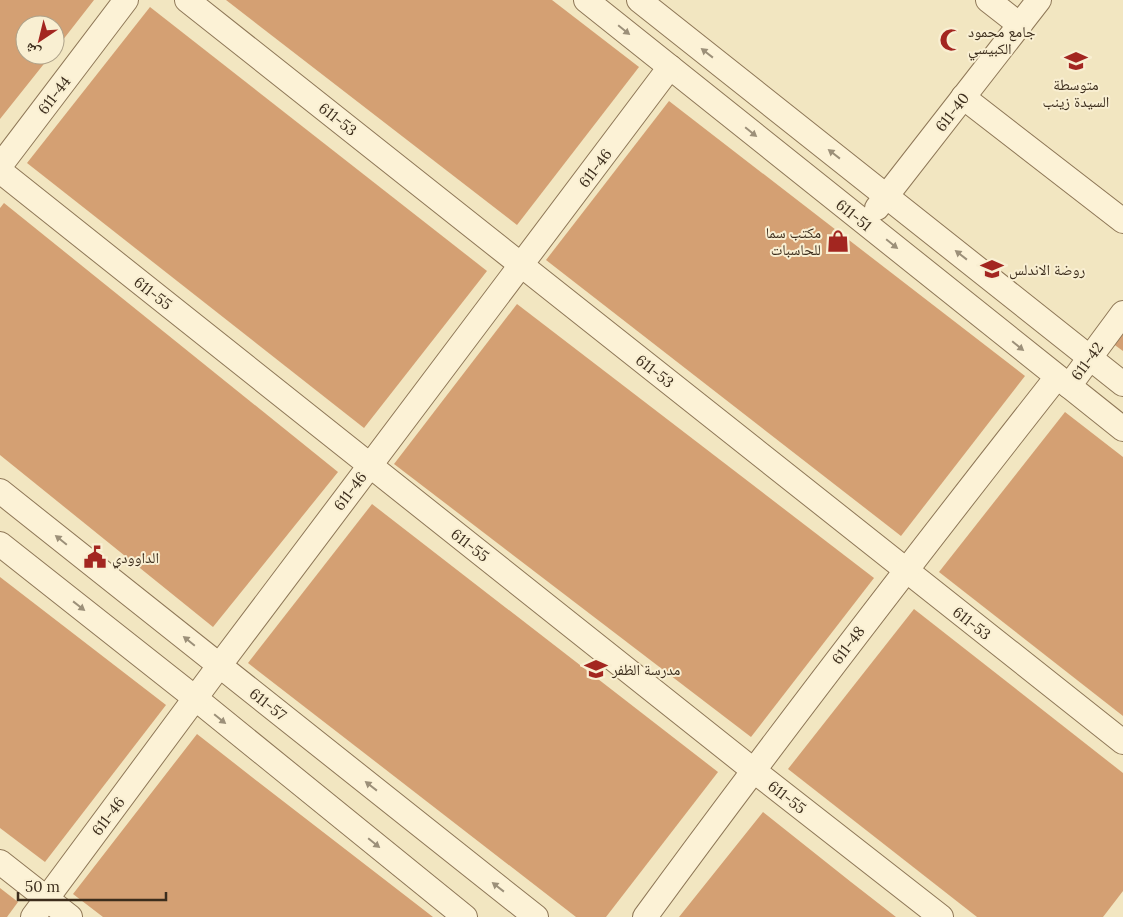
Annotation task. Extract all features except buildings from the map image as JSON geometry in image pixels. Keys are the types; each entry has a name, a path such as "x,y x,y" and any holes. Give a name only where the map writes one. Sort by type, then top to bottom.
{"street":[{"name":"611-44","path":"0,166 126,0"},
{"name":"611-53","path":"187,0 1123,742"},
{"name":"611-51","path":"586,0 1123,429"},
{"path":"639,0 1123,384"},
{"path":"988,0 1020,25"},
{"name":"611-40","path":"865,223 1039,0"},
{"name":"611-46","path":"33,917 195,698 670,67"},
{"path":"963,97 1123,221"},
{"name":"611-55","path":"0,171 753,770 942,917"},
{"name":"611-42","path":"1063,381 1090,357 1123,313"},
{"name":"611-48","path":"645,917 905,569 1063,381"},
{"name":"611-57","path":"0,491 536,917"},
{"path":"0,544 195,698 465,917"},
{"path":"0,862 70,917"}],"place":[{"name":"جامع محمود الكبيسي","path":"951,40"},
{"name":"متوسطة السيدة زينب","path":"1076,61"},
{"name":"مكتب سما للحاسبات","path":"838,241"},
{"name":"روضة الاندلس","path":"992,269"},
{"name":"الداوودي","path":"95,557"},
{"name":"مدرسة الظفر","path":"596,669"}]}
